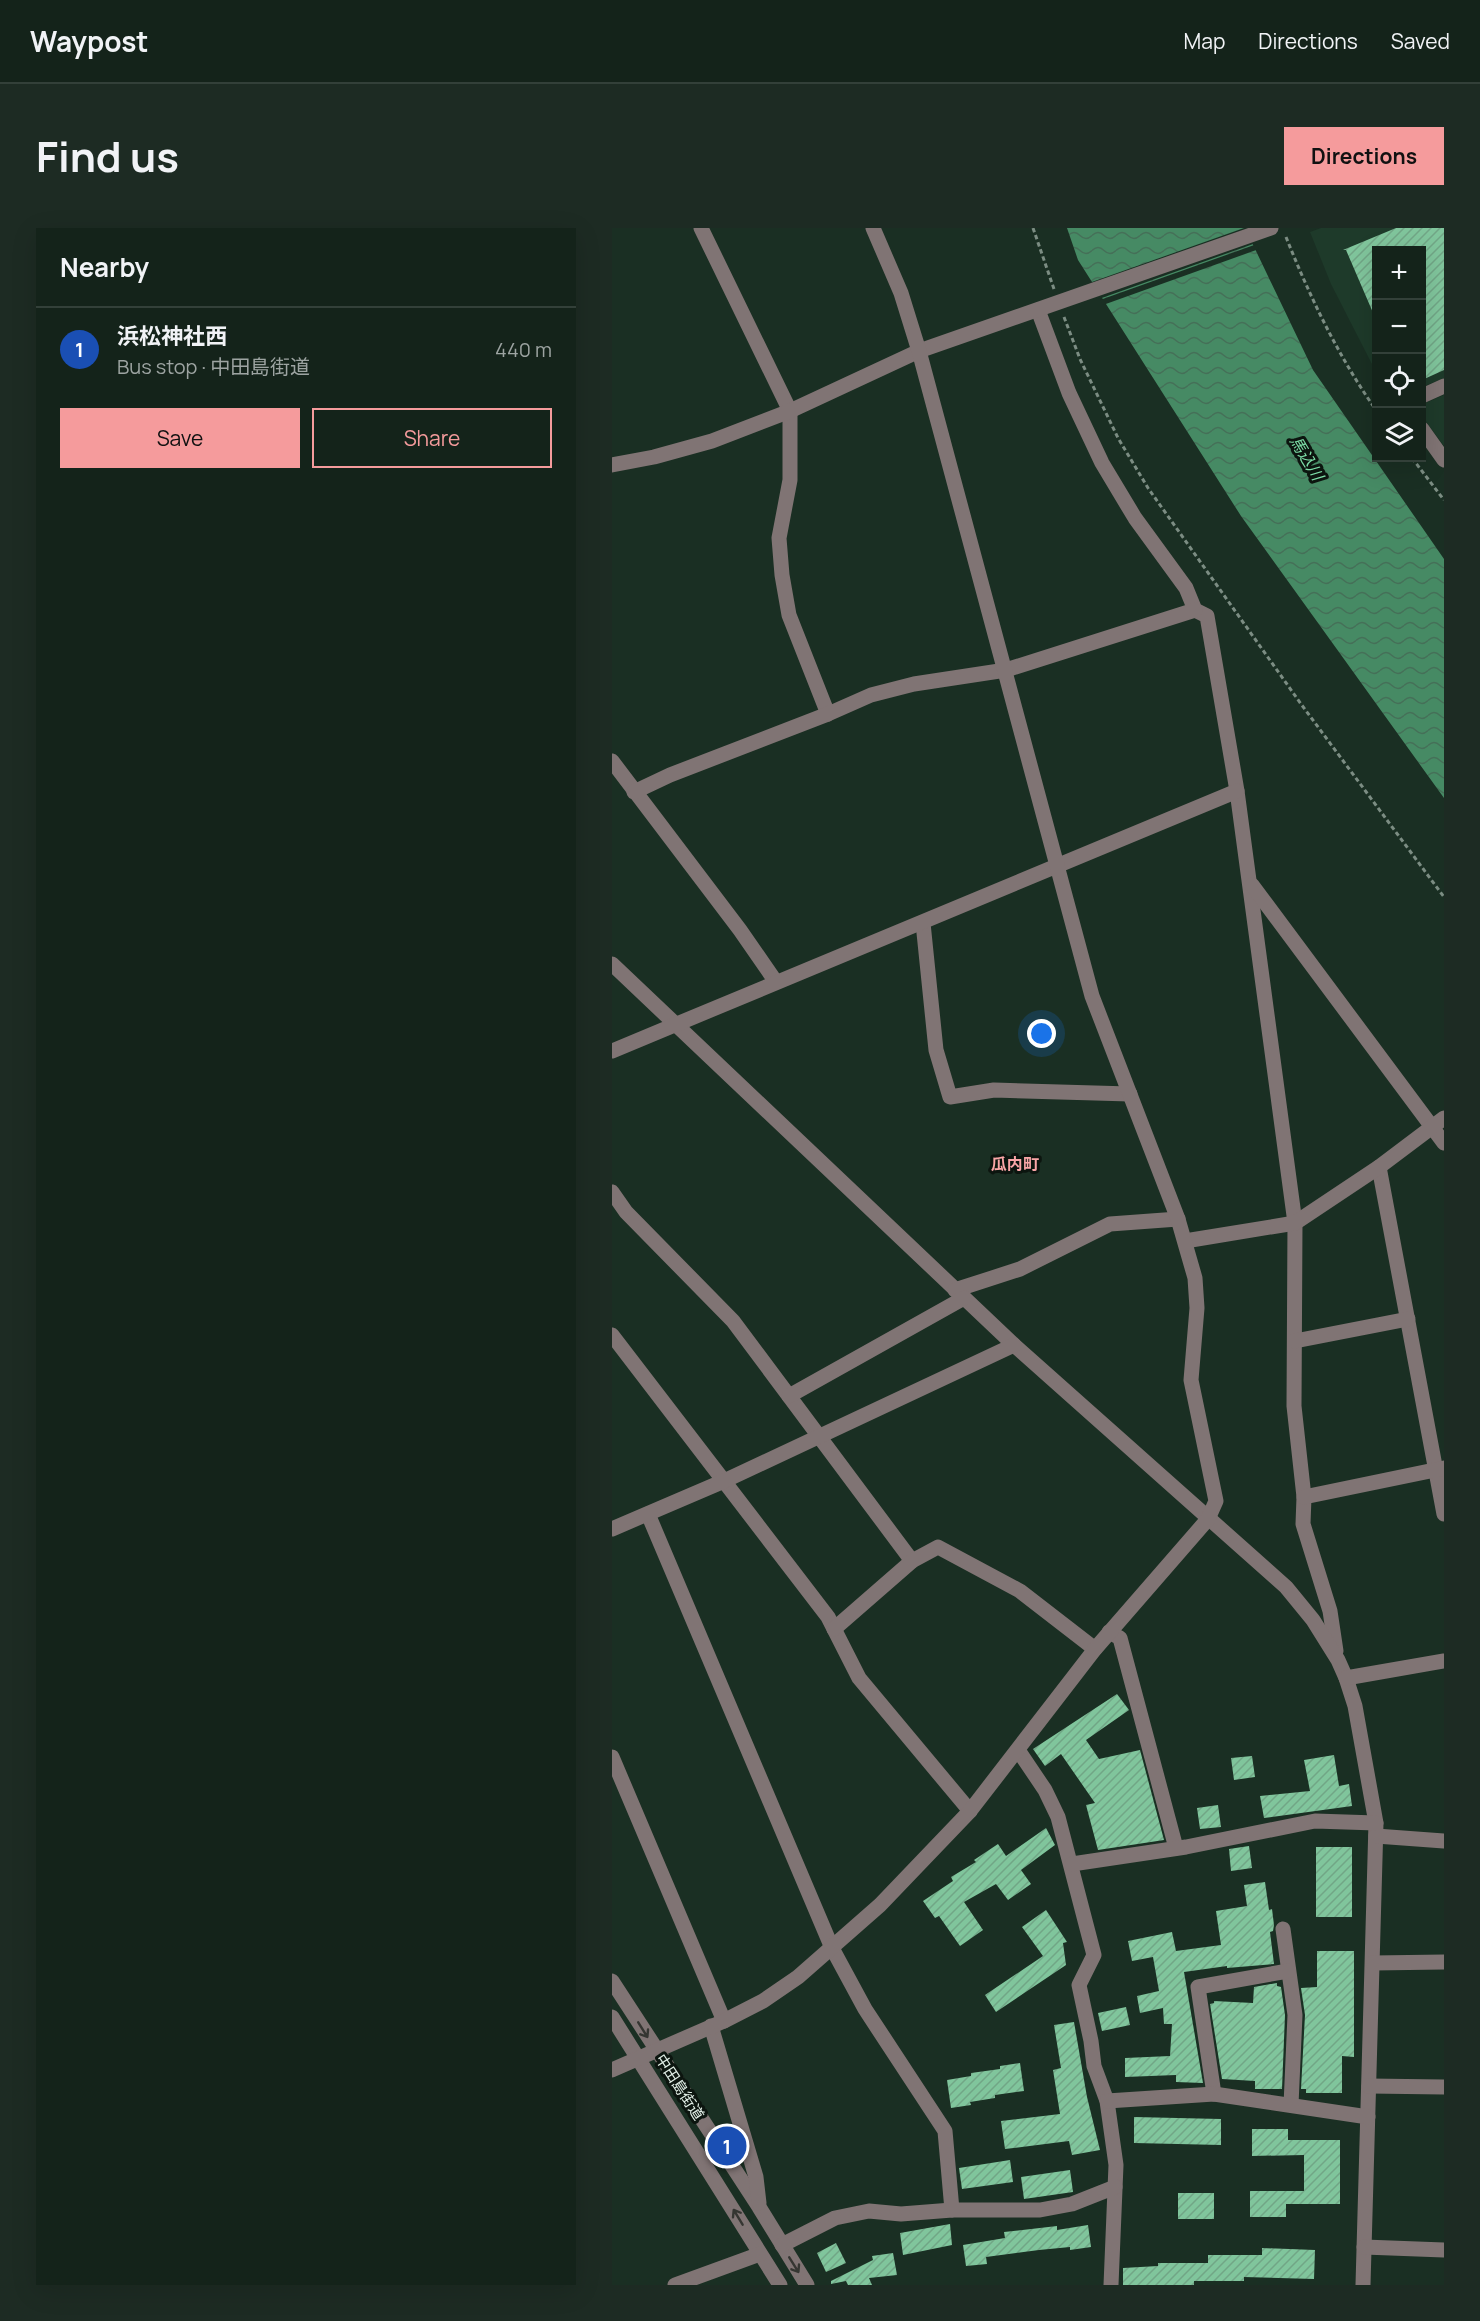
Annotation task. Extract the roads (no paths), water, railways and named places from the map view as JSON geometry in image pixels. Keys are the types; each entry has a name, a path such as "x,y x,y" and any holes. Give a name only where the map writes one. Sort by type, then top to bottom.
{"street":[{"path":"701,228 790,411 790,480 779,538 782,575 789,615 828,714"},
{"path":"612,2070 763,2001 798,1977 880,1905 970,1810 1095,1648 1208,1519 1216,1501 1191,1380 1197,1308 1195,1278 1178,1220 1092,996 1059,865 919,351 901,293 873,228"},
{"path":"612,465 654,457 712,441 790,411 919,351 1271,228"},
{"path":"1038,310 1069,393 1102,463 1136,518 1186,588 1195,610 1207,616 1238,791 1295,1223 1294,1406 1304,1497 1303,1524 1330,1611 1338,1660"},
{"path":"1426,394 1444,386"},
{"path":"1426,435 1444,460"},
{"path":"634,792 670,775 871,695 914,684 1006,670 1195,610"},
{"path":"612,761 740,930 776,982"},
{"path":"612,1051 1238,791"},
{"path":"1251,883 1438,1122 1444,1143"},
{"path":"923,923 936,1050 950,1097 994,1090 1130,1095"},
{"path":"612,964 1014,1345 1286,1587 1313,1620 1338,1660 1355,1706 1376,1830 1363,2285"},
{"path":"1185,1241 1295,1223 1379,1167 1438,1122"},
{"path":"1379,1167 1440,1468 1444,1514"},
{"path":"612,1192 626,1212 733,1321 912,1561"},
{"path":"789,1396 960,1294 1020,1269 1110,1224 1178,1220"},
{"path":"1294,1341 1408,1319"},
{"path":"612,1335 828,1617 859,1678 970,1810"},
{"path":"612,1529 724,1481 1014,1345"},
{"path":"1304,1497 1440,1468"},
{"path":"648,1514 832,1948 864,2009 945,2132 952,2210"},
{"path":"834,1629 912,1561 938,1547 1020,1592 1095,1648"},
{"path":"1109,1632 1120,1638 1176,1848"},
{"path":"1346,1678 1444,1661"},
{"path":"1018,1750 1045,1790 1058,1817 1094,1956 1079,1984 1094,2066 1107,2101 1116,2165 1111,2285"},
{"path":"612,1757 718,2023 756,2177 759,2207"},
{"path":"1072,1864 1176,1848 1316,1821 1444,1841"},
{"path":"1283,1929 1295,2015 1291,2105"},
{"path":"1373,1963 1444,1962"},
{"path":"1214,2094 1198,1987 1288,1971"},
{"name":"中田島街道","path":"612,1981 807,2285"},
{"name":"中田島街道","path":"612,2018 780,2285"},
{"path":"1369,2086 1444,2087"},
{"path":"1107,2101 1214,2094 1368,2117"},
{"path":"782,2245 835,2218 869,2211 901,2214 952,2210 1040,2210 1072,2204 1115,2187"},
{"path":"1364,2247 1444,2250"},
{"path":"675,2285 760,2254"}],"water":[{"name":"馬込川","path":"1067,228 1245,228 1313,370 1372,455 1372,462 1377,462 1444,559 1444,798 1241,516 1078,260"}],"place":[{"name":"浜松神社西","path":"727,2146"}],"district":[{"name":"瓜内町","path":"1015,1164"}]}
